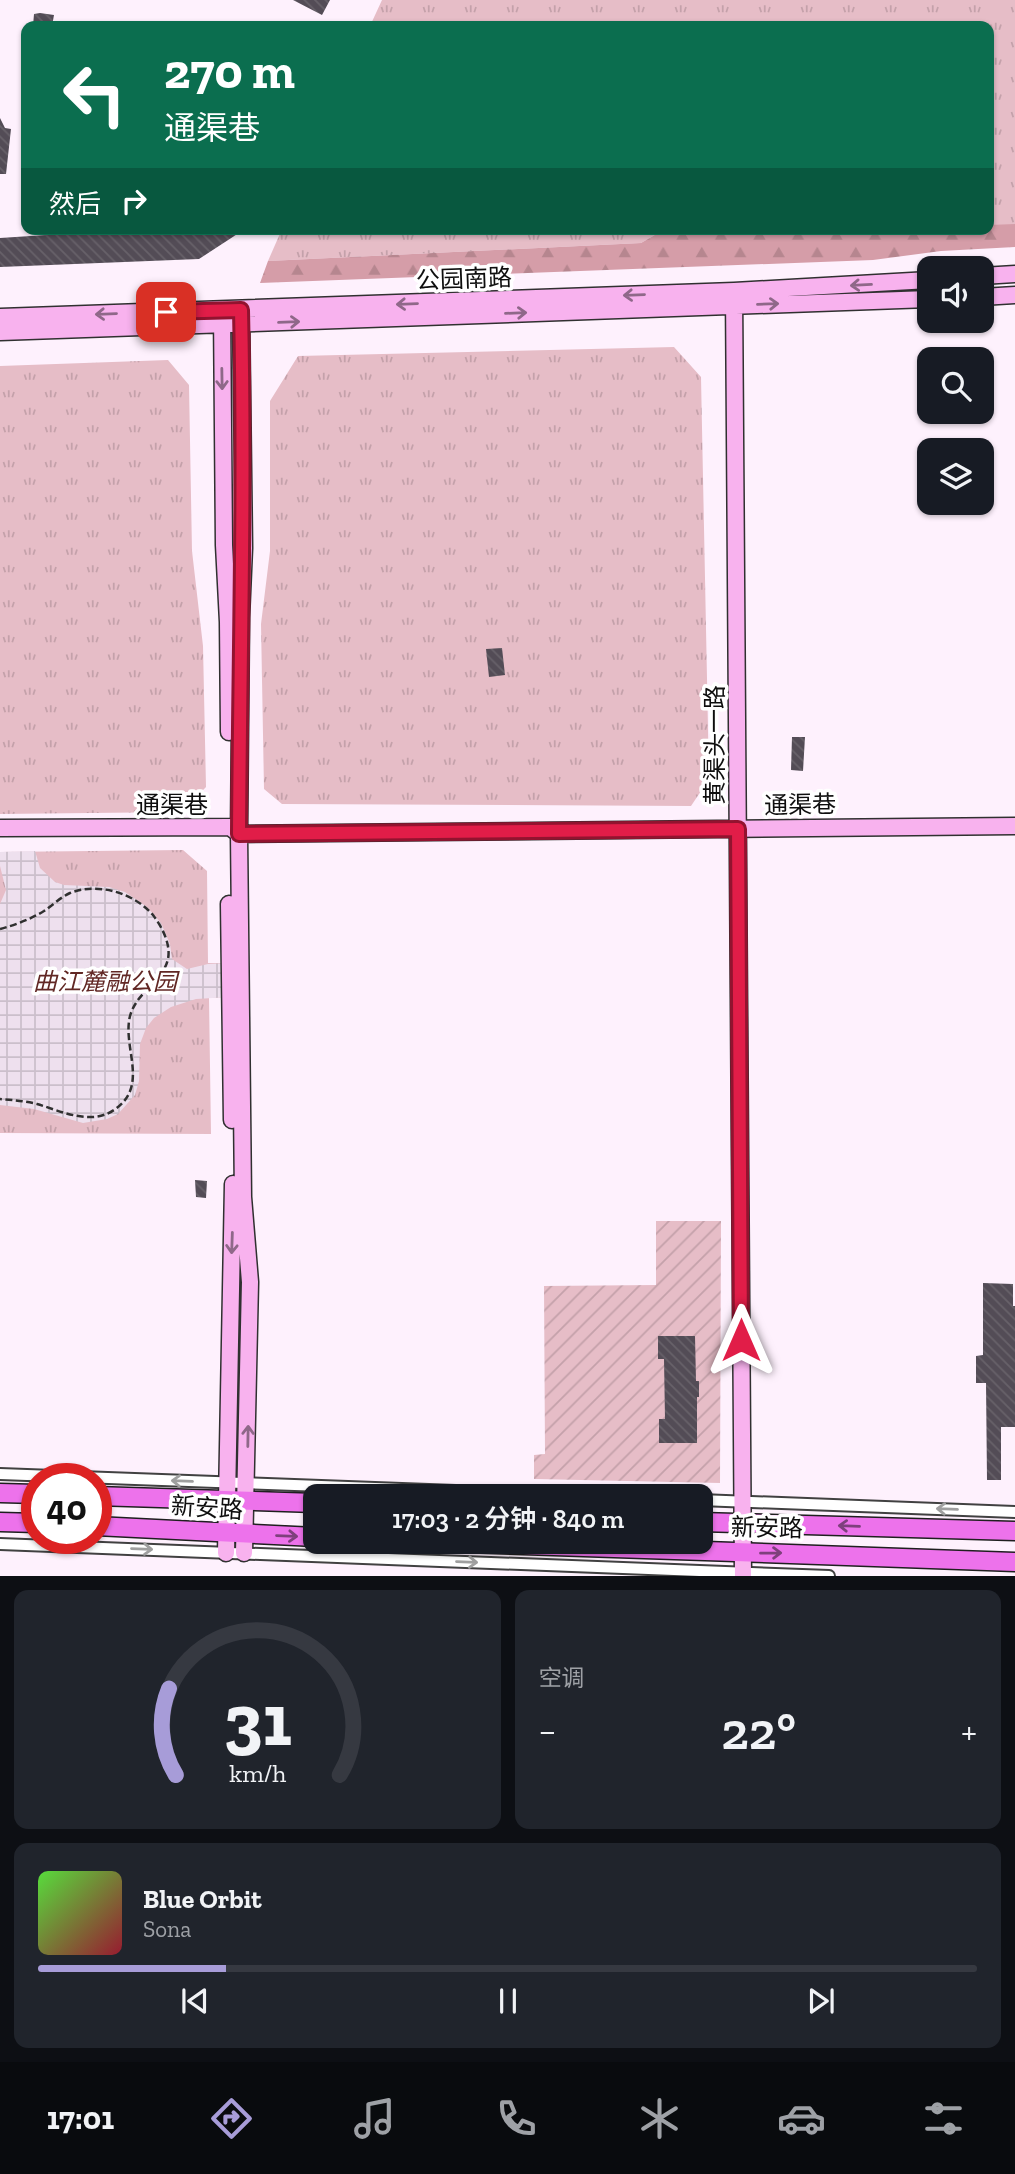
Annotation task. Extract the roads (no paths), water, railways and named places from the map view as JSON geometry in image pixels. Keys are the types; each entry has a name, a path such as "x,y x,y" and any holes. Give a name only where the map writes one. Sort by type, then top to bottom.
{"main road":[{"name":"新安路","path":"112,1497 228,1501 247,1492 303,1501"},
{"path":"0,1493 21,1494"},
{"path":"0,1522 21,1523"},
{"name":"新安路","path":"713,1523 1015,1531"},
{"name":"新安路","path":"112,1527 303,1537"},
{"name":"新安路","path":"713,1552 1015,1562"}],"street":[{"path":"994,275 1015,274"},
{"name":"公园南路","path":"735,298 917,281"},
{"path":"994,296 1015,295"},
{"name":"公园南路","path":"0,332 241,317 735,298 917,299"},
{"name":"黄渠头一路","path":"735,298 743,1574"},
{"name":"公园南路","path":"0,317 221,318"},
{"path":"226,1553 233,1202 229,963 244,548 241,317"},
{"path":"221,318 224,545 243,1197 250,1282 244,1553"},
{"name":"通渠巷","path":"0,828 234,831 1015,826"},
{"path":"0,1474 228,1483 247,1492 303,1493"},
{"path":"713,1501 1015,1512"},
{"path":"0,1544 829,1576"}],"park label":[{"name":"曲江麓融公园","path":"105,982"}]}
